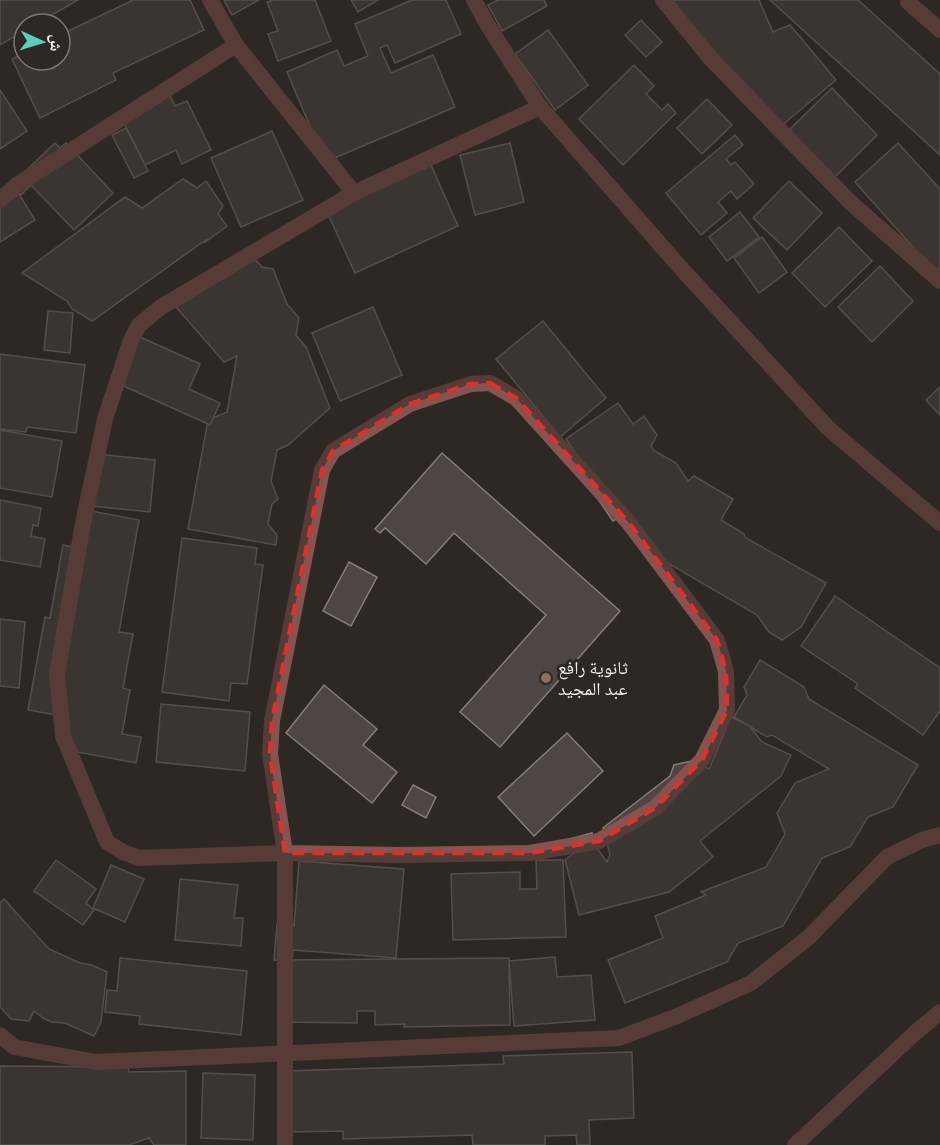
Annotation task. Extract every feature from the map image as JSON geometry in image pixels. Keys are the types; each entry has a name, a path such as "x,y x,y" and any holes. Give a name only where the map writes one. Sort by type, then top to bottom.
{"street":[{"path":"210,0 236,45 354,193"},
{"path":"474,0 540,107 679,266 828,428 940,524"},
{"path":"663,0 710,58 850,202 940,281"},
{"path":"910,1 940,30"},
{"path":"0,200 17,185 236,45"},
{"path":"285,1145 285,853 270,754 272,721 322,470 333,451 410,404 471,384 490,383 516,398 629,523 717,640 726,671 727,710 702,760 655,808 599,841 530,853 400,855 285,853 139,858 123,852 107,842 63,736 57,675 83,523 105,419 131,340 140,325 161,307 354,193 540,107"},
{"path":"0,1035 14,1047 96,1062 619,1038 675,1017 751,983 809,937 887,857 922,840 940,835"},
{"path":"795,1145 940,1012"}],"highlighted area":[{"path":"490,383 516,398 629,523 717,640 726,671 727,710 702,760 655,808 599,841 530,853 285,853 270,754 272,721 322,470 333,451 410,404 471,384"}],"building":[{"path":"0,0 78,0 57,12 12,12 12,38 0,45"},
{"path":"133,0 190,0 204,30 113,73 116,80 40,118 18,72 72,72 72,29"},
{"path":"224,0 259,0 232,15"},
{"path":"315,0 331,41 278,61 268,34 278,31 267,2"},
{"path":"351,0 378,0 358,12"},
{"path":"412,0 446,0 461,34 395,63 387,45 380,48 391,73 433,55 455,107 325,162 287,72 337,50 344,66 368,56 355,24"},
{"path":"498,0 544,0 547,6 502,31 488,5"},
{"path":"670,0 759,0 773,32 790,25 836,80 780,127"},
{"path":"770,0 858,0 940,74 940,155"},
{"path":"641,20 662,42 646,57 625,35"},
{"path":"548,30 588,85 555,110 515,54"},
{"path":"634,65 654,86 646,94 662,110 668,104 676,113 623,165 579,119"},
{"path":"832,88 877,135 832,180 786,133"},
{"path":"167,89 175,106 187,101 211,150 182,164 176,150 145,165 119,113"},
{"path":"0,90 27,131 0,149"},
{"path":"707,99 732,125 702,154 677,128"},
{"path":"126,128 148,171 134,178 112,135"},
{"path":"272,131 303,200 241,227 211,158"},
{"path":"735,135 743,145 726,159 731,165 735,162 754,184 737,199 731,191 718,202 727,213 701,235 666,193"},
{"path":"55,143 60,148 66,143 113,193 74,230 31,185 21,195 11,185"},
{"path":"510,143 524,202 475,215 460,155"},
{"path":"898,143 940,189 940,271 937,274 855,182"},
{"path":"431,165 458,226 355,273 327,212"},
{"path":"183,179 197,188 206,181 223,206 218,214 227,226 92,321 72,309 67,301 22,273 125,197 142,208"},
{"path":"789,181 822,213 787,250 753,218"},
{"path":"19,194 35,220 0,242 0,206"},
{"path":"740,212 759,237 727,261 709,237"},
{"path":"839,227 872,261 825,307 792,273"},
{"path":"762,237 787,272 759,293 734,258"},
{"path":"254,258 262,267 273,269 287,304 299,318 296,335 306,347 330,408 288,445 277,450 271,481 278,499 272,504 268,524 277,535 276,545 188,529 208,420 227,412 237,356 224,362 176,307"},
{"path":"880,266 913,301 872,342 838,307"},
{"path":"373,307 402,375 340,401 312,333"},
{"path":"48,311 73,313 70,353 44,350"},
{"path":"543,321 606,398 560,437 496,359"},
{"path":"138,336 200,364 189,389 220,403 210,425 117,383"},
{"path":"0,354 85,365 76,433 27,427 26,432 0,429"},
{"path":"940,387 940,415 926,400"},
{"path":"618,403 633,424 644,416 657,435 651,446 653,450 676,463 688,481 694,476 733,499 721,520 744,534 746,538 826,583 801,627 782,640 769,632 757,615 661,559 627,512 613,521 573,463 577,455 566,439"},
{"path":"0,430 62,441 52,497 0,488"},
{"path":"442,453 620,611 500,747 460,712 546,615 454,533 426,564 385,528 380,533 375,529"},
{"path":"96,454 155,460 150,512 91,506"},
{"path":"0,500 41,508 38,526 33,525 31,536 45,539 40,567 0,560"},
{"path":"81,509 139,520 119,632 133,634 123,688 130,690 122,734 141,737 136,763 61,749 67,717 28,710 45,617 50,618 63,545 74,547"},
{"path":"182,538 257,548 255,564 263,565 247,684 231,683 229,701 162,692"},
{"path":"349,562 377,577 351,626 323,611"},
{"path":"835,596 940,668 940,711 923,735 855,688 858,684 801,646"},
{"path":"0,619 25,622 19,688 0,686"},
{"path":"760,660 804,687 809,699 918,765 893,807 868,817 850,847 822,858 783,926 738,943 727,962 625,1003 608,960 663,938 655,916 706,895 701,892 766,867 785,834 777,813 795,783 829,769 772,735 767,737 734,717 747,695 744,687"},
{"path":"324,685 377,729 363,745 397,772 372,803 286,733"},
{"path":"161,704 250,712 245,771 156,762"},
{"path":"731,717 750,726 762,742 791,755 781,776 700,841 713,857 669,892 579,915 565,860 582,847 566,840 592,833 596,847 607,862 610,855 603,828 670,776 674,765 691,761 709,769"},
{"path":"567,733 603,771 534,836 498,797"},
{"path":"413,785 436,797 426,818 402,805"},
{"path":"56,860 96,889 86,903 94,910 83,925 34,891"},
{"path":"536,860 563,860 566,937 453,940 451,874 520,872 520,889 537,889"},
{"path":"299,861 404,869 396,958 293,950 292,962 274,960 277,924 294,926"},
{"path":"111,865 144,879 125,922 93,908"},
{"path":"180,879 238,885 234,918 243,918 241,946 175,940"},
{"path":"4,899 49,949 107,972 101,1022 94,1036 65,1023 52,1022 34,1011 29,1021 11,1019 0,1007 0,903"},
{"path":"555,957 557,977 591,975 595,1020 514,1026 509,961"},
{"path":"120,958 247,971 241,1035 139,1024 140,1016 105,1012 107,990 117,991"},
{"path":"509,958 510,1025 404,1027 405,1024 375,1025 375,1011 357,1011 357,1023 280,1022 279,960"},
{"path":"632,1052 634,1118 589,1120 590,1145 577,1145 576,1135 545,1136 545,1145 473,1145 472,1135 343,1139 343,1131 286,1132 285,1071 504,1064 503,1056"},
{"path":"0,1066 128,1067 129,1072 186,1071 186,1145 154,1145 149,1138 129,1145 0,1145"},
{"path":"203,1073 255,1075 253,1140 201,1138"}],"place":[{"name":"ثانوية رافع عبد المجيد","path":"546,678"}]}
